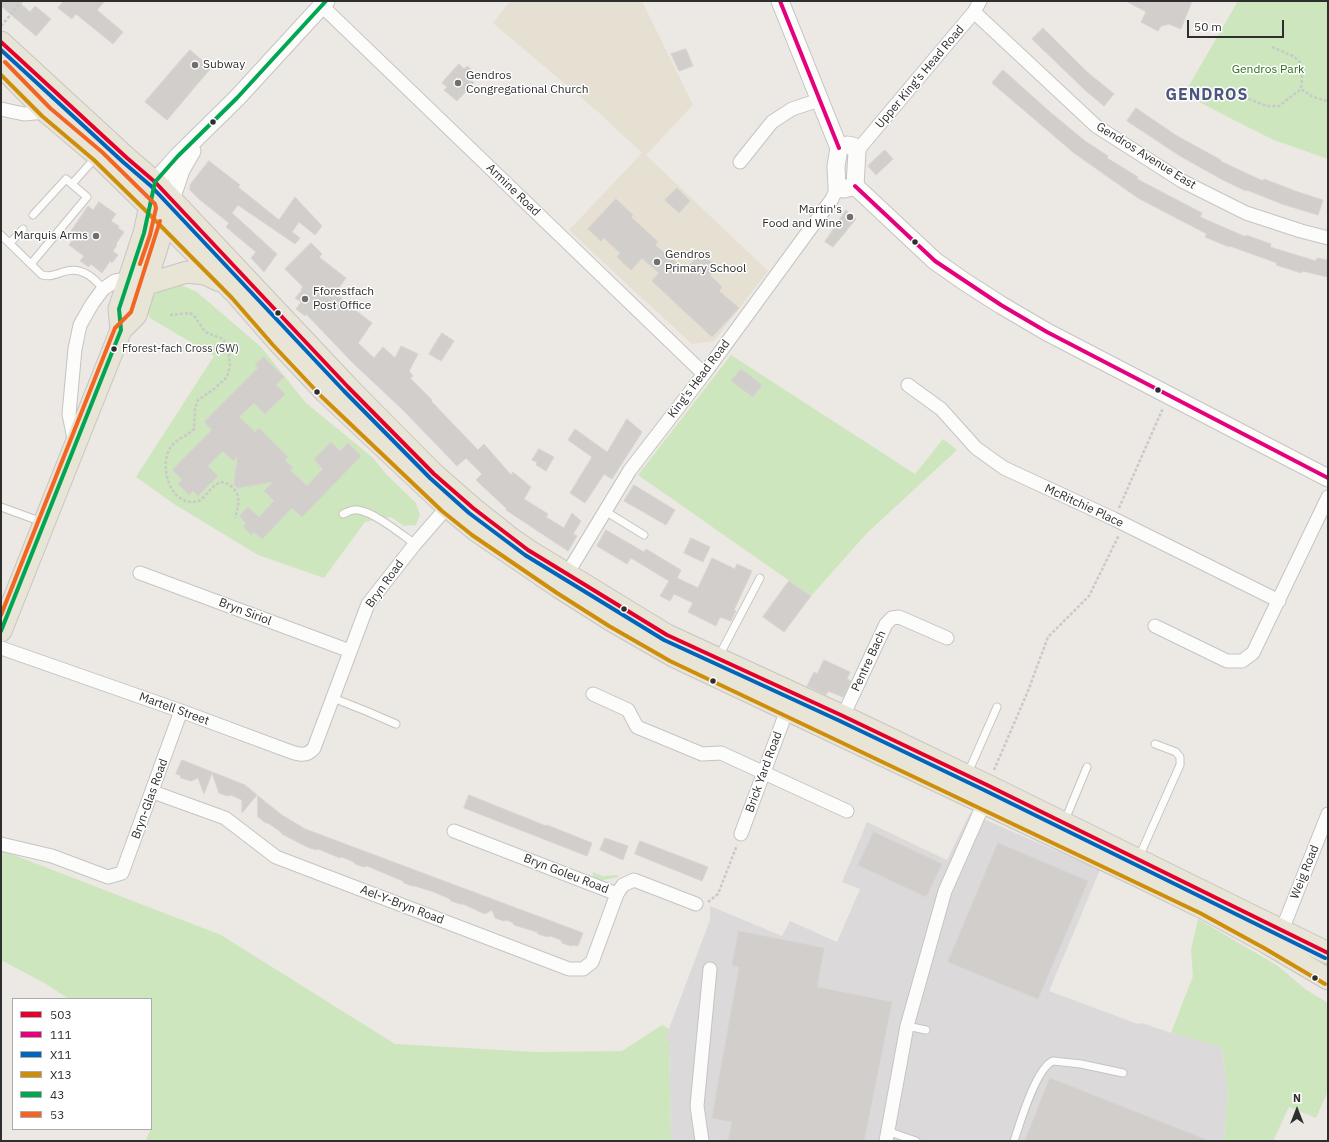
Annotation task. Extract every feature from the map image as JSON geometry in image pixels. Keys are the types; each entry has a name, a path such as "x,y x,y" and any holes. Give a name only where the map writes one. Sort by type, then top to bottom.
{"main road":[{"path":"1,42 155,182 348,387 434,474 512,539 668,635 843,716 966,776 986,794 1203,908 1328,979"},
{"path":"1,66 46,112 98,156 150,206 226,284 326,393 446,506 475,530 503,550 612,621 674,656 787,710 986,794 1064,822 1328,953"},
{"path":"1,631 121,330 136,315 137,281 144,233 155,182"},
{"path":"137,281 166,223 171,200"},
{"path":"137,281 187,272 205,274 226,284"}],"street":[{"path":"780,1 839,148 836,166 837,188 844,189 855,186"},
{"path":"155,182 178,156 237,98 324,3"},
{"name":"Armine Road","path":"324,3 704,374"},
{"name":"Upper King's Head Road","path":"857,151 977,6"},
{"name":"Gendros Avenue East","path":"977,6 1096,126 1175,177 1246,213 1301,232 1328,238"},
{"path":"740,162 772,122 792,109 819,100"},
{"path":"1,109 24,114 46,112"},
{"path":"171,200 182,170 199,136"},
{"path":"839,148 847,145 853,146 857,151 855,186"},
{"path":"855,186 935,261 965,282 1047,332 1328,478"},
{"name":"King's Head Road","path":"567,574 630,470 704,374 832,199 837,188"},
{"path":"75,445 69,414 75,349 80,325 103,289 115,281 137,281"},
{"name":"McRitchie Place","path":"908,385 941,409 976,448 1004,468 1119,522 1279,601"},
{"path":"1154,626 1227,661 1242,661 1253,653 1328,497"},
{"name":"Bryn Road","path":"325,718 368,604 415,544 442,513 446,506"},
{"name":"Bryn Siriol","path":"140,573 350,651"},
{"name":"Pentre Bach","path":"843,716 886,624 892,618 899,617 947,638"},
{"name":"Martell Street","path":"1,648 300,754 311,752 314,748 325,718"},
{"path":"593,694 628,710 637,727 702,754 721,753 847,811"},
{"name":"Brick Yard Road","path":"741,834 787,710"},
{"name":"Bryn-Glas Road","path":"1,844 52,856 108,876 122,873 153,792 181,711"},
{"name":"Ael-Y-Bryn Road","path":"153,792 225,818 276,857 569,969 583,969 592,962 617,894"},
{"path":"886,1136 907,1026 945,891 986,794"},
{"name":"Weig Road","path":"1282,930 1328,814"},
{"name":"Bryn Goleu Road","path":"454,831 617,894 623,885 634,880 696,904"},
{"path":"702,1141 697,1106 710,969"}],"lane":[{"path":"72,184 98,156"},
{"path":"31,264 87,197 66,179 34,215"},
{"path":"10,243 23,229"},
{"path":"1,235 42,275 49,277 72,269 83,271 96,280 103,289"},
{"path":"1,507 44,523"},
{"path":"343,514 351,510 358,510 366,513 377,518 415,544"},
{"path":"605,511 644,534"},
{"path":"718,659 760,578"},
{"path":"333,698 396,724"},
{"path":"966,776 997,707"},
{"path":"1138,858 1180,765 1180,757 1176,752 1155,744"},
{"path":"1064,822 1087,767"},
{"path":"907,1026 926,1030"},
{"path":"1014,1141 1036,1080 1049,1062 1053,1060 1081,1064 1123,1073"},
{"path":"886,1136 916,1141"}],"path":[{"path":"1,26 22,1"},
{"path":"1244,97 1267,106 1279,106 1301,89 1302,77 1300,62 1293,56 1272,47"},
{"path":"1301,89 1313,97 1328,101"},
{"path":"170,314 190,313 195,317 205,332 223,339 228,346 230,366 227,377 214,389 198,400 195,408 194,430 171,446 165,468 166,477 176,494 182,499 190,502 202,499 212,487 218,484 224,483 232,486 238,495 239,500 235,518"},
{"path":"986,794 1028,691 1048,637 1089,596 1169,396"},
{"path":"696,904 710,901 718,894 741,834"}],"shaded area":[{"path":"510,1 642,1 693,105 646,155 768,271 714,341 692,344 569,230 642,153 598,112 493,23"},
{"path":"970,813 1100,870 1049,991 1138,1024 1142,1023 1171,1033 1222,1047 1228,1093 1224,1141 671,1141 669,1040 664,1042 710,920 710,906 782,936 790,921 837,942 860,889 842,882 867,822 947,860"}],"green space":[{"name":"Gendros Park","path":"1238,1 1328,1 1328,159 1274,140 1184,94"},
{"path":"181,285 197,292 261,347 306,403 372,457 387,475 416,503 420,515 416,525 404,526 391,517 365,522 324,578 258,555 174,504 136,477 214,356 150,318 146,311 151,299 158,292"},
{"path":"731,355 915,474 943,439 957,450 867,533 811,596 638,475"},
{"path":"1,850 221,935 395,1044 536,1052 622,1051 662,1025 669,1029 664,1042 669,1040 671,1141 145,1141 150,1130 152,1130 152,998 67,998 46,984 1,960"},
{"path":"593,872 603,876 617,875 619,877 593,882"},
{"path":"1198,919 1278,966 1305,989 1328,1003 1328,1091 1316,1118 1289,1107 1273,1141 1224,1141 1228,1093 1222,1047 1171,1033 1193,976 1191,950"}],"building":[{"path":"1,1 18,1 30,12 35,6 51,19 36,36 1,6"},
{"path":"64,1 105,1 97,10 123,32 113,44 76,14 72,19 58,8"},
{"path":"1126,1 1192,1 1181,29 1169,24 1161,26 1158,31 1141,22 1146,12"},
{"path":"1043,28 1086,71 1114,94 1104,106 1086,91 1032,39"},
{"path":"686,49 693,66 679,71 671,54"},
{"path":"190,50 211,68 167,120 145,102"},
{"name":"Gendros Congregational Church","path":"459,64 464,69 467,66 478,75 472,81 474,83 457,101 444,90 447,87 442,83"},
{"path":"1003,70 1085,141 1108,156 1107,158 1138,177 1137,179 1202,213 1200,217 1246,237 1246,235 1271,244 1270,247 1316,261 1317,258 1328,260 1328,277 1302,271 1301,273 1276,265 1277,263 1230,246 1229,247 1205,237 1207,234 1138,198 1074,153 992,83"},
{"path":"1136,108 1177,136 1221,160 1220,161 1263,181 1264,179 1323,200 1318,215 1282,204 1247,190 1246,191 1180,156 1127,121"},
{"path":"885,150 893,159 876,175 868,166"},
{"path":"209,161 240,185 238,187 279,220 295,197 322,226 315,235 299,222 292,232 300,238 295,244 238,205 232,213 277,254 264,272 251,258 256,252 226,227 229,223 190,190 190,185"},
{"path":"677,188 690,201 679,213 665,200"},
{"path":"616,199 633,215 631,217 658,242 655,245 685,270 701,253 717,267 710,275 722,287 719,291 739,308 712,337 652,281 659,273 642,258 631,270 617,257 620,253 604,238 601,241 588,229"},
{"name":"Marquis Arms","path":"99,202 116,214 111,221 119,226 118,228 124,232 113,251 118,255 112,263 110,261 102,273 91,264 89,267 80,261 84,256 69,245 74,238 69,234 88,206 93,210"},
{"path":"846,210 856,219 833,247 825,242"},
{"path":"311,243 322,254 319,257 346,278 336,292 345,302 372,323 358,343 374,358 383,347 395,358 401,346 418,354 409,371 413,376 410,378 478,450 484,444 511,475 513,472 531,487 524,499 548,514 546,517 564,528 572,513 581,521 573,534 577,536 568,551 506,510 507,509 476,480 482,474 466,458 457,466 306,314 305,316 296,309 301,302 295,298 303,287 285,269"},
{"path":"442,333 454,341 441,361 429,354"},
{"path":"264,357 284,377 276,385 285,394 265,414 254,403 239,417 255,432 259,428 288,457 285,460 293,468 290,470 307,486 323,469 314,459 331,442 340,451 348,443 361,456 302,517 292,508 262,539 254,532 251,535 243,526 246,523 239,516 248,507 259,517 274,501 264,491 273,482 237,488 234,484 237,457 233,461 223,451 208,466 218,476 198,496 193,491 189,495 178,484 182,480 172,470 212,430 204,422 258,368 255,365"},
{"path":"741,369 762,385 753,397 731,381"},
{"path":"627,419 642,432 612,479 604,474 585,503 570,493 592,457 568,440 575,429 607,452"},
{"path":"539,449 554,457 546,471 536,465 537,462 532,460"},
{"path":"634,485 675,510 666,525 624,501"},
{"path":"606,530 644,552 646,549 681,570 677,578 698,588 712,558 735,569 737,564 752,571 734,610 736,611 731,621 720,617 716,626 688,612 693,603 674,594 670,601 660,596 669,581 631,558 627,564 597,546"},
{"path":"691,538 710,547 703,562 684,553"},
{"path":"789,581 811,596 784,632 763,617"},
{"path":"824,660 850,672 847,679 851,681 843,697 828,691 826,695 807,686 814,672 817,674"},
{"path":"182,760 245,785 257,795 242,813 242,800 231,795 228,796 219,793 212,773 204,794 198,778 191,781 181,778 180,775 176,774"},
{"path":"469,795 592,843 587,856 464,808"},
{"path":"258,796 282,815 305,829 583,933 578,946 571,946 562,943 561,940 538,934 537,932 514,925 507,920 504,921 495,918 492,910 485,914 463,904 451,901 450,899 434,892 404,883 403,881 367,866 364,867 342,857 340,858 318,849 316,850 307,847 282,834 258,817"},
{"path":"874,832 942,864 926,897 858,865"},
{"path":"605,838 628,846 623,860 600,850"},
{"path":"640,841 708,867 702,881 635,854"},
{"path":"998,843 1088,881 1038,999 948,962"},
{"path":"739,931 824,948 817,987 892,1002 864,1141 728,1141 732,1122 712,1118 739,967 732,965"},
{"path":"1050,1078 1207,1140 1207,1141 1025,1141"}],"transit line":[{"name":"43","path":"1,631 121,330 119,309 144,233 155,182 178,156 237,98 326,1"},
{"name":"111","path":"780,1 839,148"},
{"name":"503","path":"1,42 155,182 348,387 434,474 473,508 528,550 667,635 843,716 987,785 1328,953"},
{"name":"X11","path":"1,50 151,186 344,391 430,478 469,513 525,555 664,640 840,721 984,790 1325,958"},
{"name":"53","path":"5,62 50,108 102,152 155,204 156,208 150,235 140,264"},
{"name":"X13","path":"1,75 42,116 94,160 146,211 232,298 273,345 322,397 442,511 472,535 557,593 609,626 670,661 1200,913 1325,984"},
{"name":"111","path":"855,186 935,261 1001,305 1047,332 1328,478"},
{"name":"53","path":"1,615 115,328 131,312 160,221"}],"place":[{"name":"Subway","path":"195,65"},
{"name":"Gendros Congregational Church","path":"458,83"},
{"name":"Martin's Food and Wine","path":"850,217"},
{"name":"Marquis Arms","path":"96,236"},
{"name":"Gendros Primary School","path":"657,262"},
{"name":"Fforestfach Post Office","path":"305,299"},
{"name":"Fforest-fach Cross (SW)","path":"114,349"}],"district":[{"name":"GENDROS","path":"1207,95"}]}
